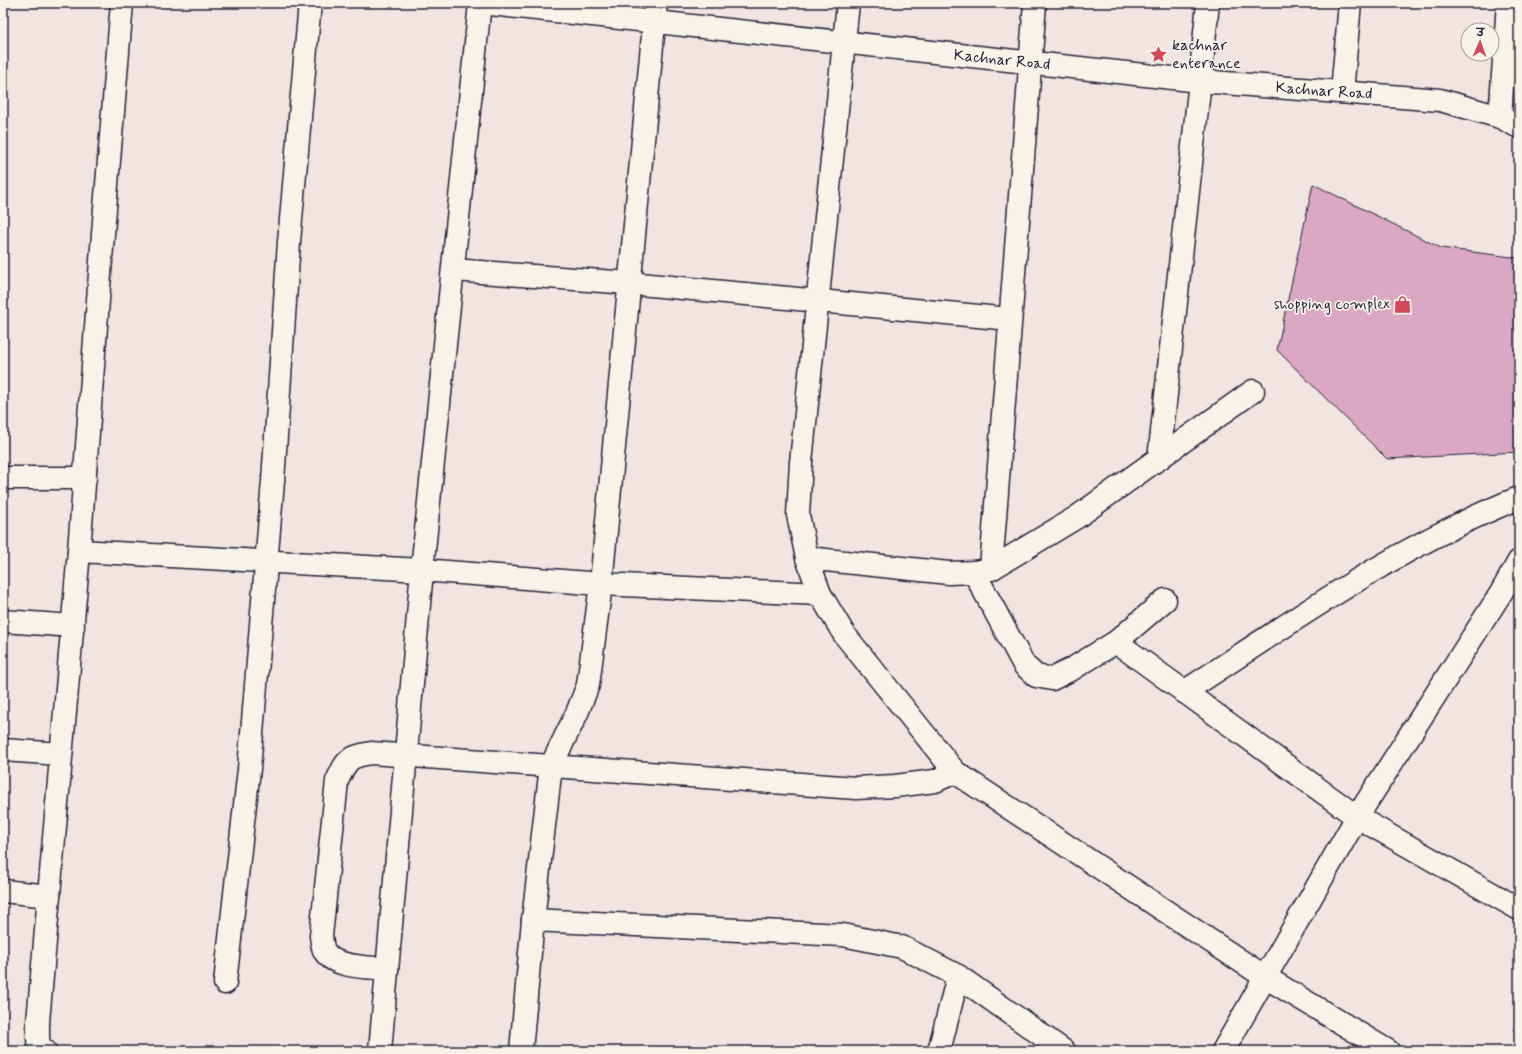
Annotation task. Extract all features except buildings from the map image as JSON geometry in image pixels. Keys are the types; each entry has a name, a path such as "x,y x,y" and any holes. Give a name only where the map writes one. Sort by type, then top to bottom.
{"street":[{"path":"45,1051 40,1048 38,1039 38,1022 73,626 122,3"},
{"path":"225,983 249,769 267,562 290,234 310,3"},
{"path":"380,1051 422,570 480,3"},
{"name":"Kachnar Road","path":"480,3 656,13 845,44 1200,82 1440,100 1510,122"},
{"path":"848,3 845,44 800,470 798,515 807,558 820,594 844,634 955,772 1265,977 1388,1051"},
{"path":"1035,3 1010,319 982,570 1024,665 1036,676 1052,679 1116,642 1165,600"},
{"path":"1159,459 1208,3"},
{"path":"1342,92 1350,3"},
{"path":"1508,3 1510,122"},
{"path":"521,1051 533,920 550,766 577,713 588,685 601,584 656,13"},
{"path":"453,270 629,283 1010,319"},
{"path":"807,558 949,572 982,570 1078,517 1253,392"},
{"path":"3,478 85,478"},
{"path":"1184,692 1332,596 1409,550 1480,513 1519,498"},
{"path":"79,551 422,570 601,584 820,594"},
{"path":"1223,1051 1357,817 1501,593 1519,561"},
{"path":"3,621 73,626"},
{"path":"1116,642 1357,817 1519,909"},
{"path":"3,750 61,754"},
{"path":"387,968 352,966 334,960 324,951 321,936 337,781 344,765 354,756 371,753 406,757 856,788 895,786 935,781 955,772"},
{"path":"3,891 49,896"},
{"path":"533,920 842,935 902,947 958,976 1064,1051"},
{"path":"939,1051 958,976"}],"place":[{"name":"kachnar enterance","path":"1159,54"},
{"name":"shopping complex","path":"1403,304"}]}
